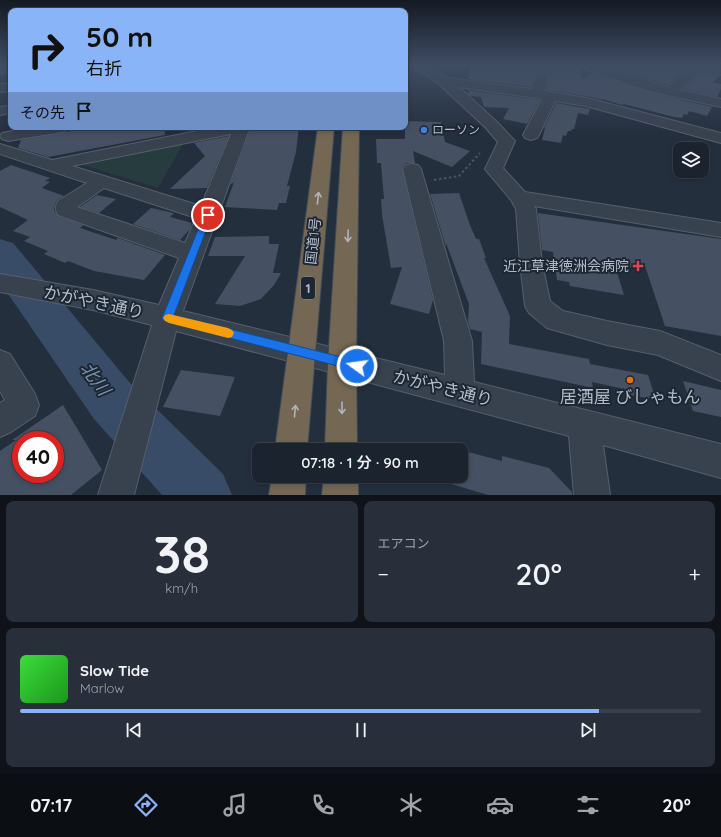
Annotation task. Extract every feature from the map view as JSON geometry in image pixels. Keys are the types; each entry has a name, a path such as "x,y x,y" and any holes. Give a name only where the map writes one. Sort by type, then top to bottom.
{"highway":[{"name":"国道1号","path":"293,443 301,352 326,130"},
{"path":"341,443 342,362 351,130"},
{"path":"287,495 288,483"},
{"path":"340,495 341,483"}],"street":[{"path":"451,87 492,125 494,129 507,141 494,169 519,197 526,209 531,263 538,306 556,320 607,333 721,356"},
{"path":"484,87 587,102 721,138"},
{"path":"531,135 544,95 543,87"},
{"path":"653,87 721,103"},
{"path":"670,92 675,87"},
{"path":"7,138 47,130"},
{"path":"50,165 227,130"},
{"path":"116,495 167,318 241,130"},
{"path":"7,138 50,165 208,215"},
{"path":"414,176 458,341 460,392"},
{"path":"102,181 65,206 65,210 192,254"},
{"path":"519,197 721,230"},
{"name":"かがやき通り","path":"0,283 93,300 167,318 584,424 721,461"},
{"path":"660,343 721,368"},
{"path":"0,363 24,405 0,421"},
{"path":"584,424 592,495"}],"path":[{"path":"414,176 459,176 485,148 494,129"}],"green space":[{"path":"184,142 158,188 77,163"}],"building":[{"path":"547,87 635,87 712,107 707,116 689,111 687,115 684,114 682,118 624,104 622,105 603,99 601,100 592,97 547,90"},
{"path":"685,87 721,87 717,97 683,89"},
{"path":"466,90 540,100 527,124 503,119 509,108 484,107 481,97 471,96 468,94 469,91"},
{"path":"556,103 590,109 588,115 578,113 574,129 568,131 566,136 563,135 561,143 542,140 544,128"},
{"path":"408,121 441,122 445,142 470,151 452,167 413,151 415,163 406,163 402,168 433,300 429,314 390,304 402,267 391,268 382,215 381,199 384,199 381,163 377,163 376,139 405,139 405,130 408,130"},
{"path":"77,130 164,130 165,135 48,157 18,148 21,140"},
{"path":"250,130 299,130 296,152 287,186 290,186 286,203 279,203 277,210 225,207 234,182 230,185"},
{"path":"229,136 207,188 170,189 205,156 194,143"},
{"path":"11,165 50,178 45,181 50,182 42,188 64,196 57,200 55,204 54,210 58,216 83,225 80,228 116,240 118,238 165,255 144,280 94,271 68,261 65,263 44,254 48,251 24,241 30,237 13,231 28,220 0,207 0,171"},
{"path":"459,193 470,225 476,239 479,239 486,258 484,258 510,316 509,344 589,359 590,364 648,375 656,400 626,394 624,389 592,382 593,388 481,364 482,332 470,329 468,322 469,304 446,243 446,247 430,194"},
{"path":"97,195 116,199 99,213 80,207"},
{"path":"151,208 174,213 170,217 192,223 190,229 180,240 133,224"},
{"name":"近江草津徳洲会病院","path":"538,213 721,239 721,336 665,326 644,263 617,272 624,295 570,286 569,282 557,280 553,252 542,250"},
{"path":"269,236 269,244 279,244 273,273 281,273 274,285 261,299 240,306 215,304 245,256 208,256 215,237"},
{"path":"181,370 235,377 220,416 163,407"},
{"path":"683,381 721,390 721,417 693,411"},
{"path":"63,405 102,470 71,495 0,495 0,451 12,443 12,483 64,483 64,431 25,431"},
{"path":"468,452 502,461 502,456 549,468 572,492 572,495 488,495 448,483 468,483"}],"waterway":[{"name":"北川","path":"0,253 112,401 202,495"}],"slow traffic":[{"path":"169,318 228,333"}],"place":[{"name":"ローソン","path":"424,130"},
{"name":"近江草津徳洲会病院","path":"638,266"},
{"name":"居酒屋 びしゃもん","path":"630,380"}],"route":[{"path":"208,215 167,318 357,366"}]}
